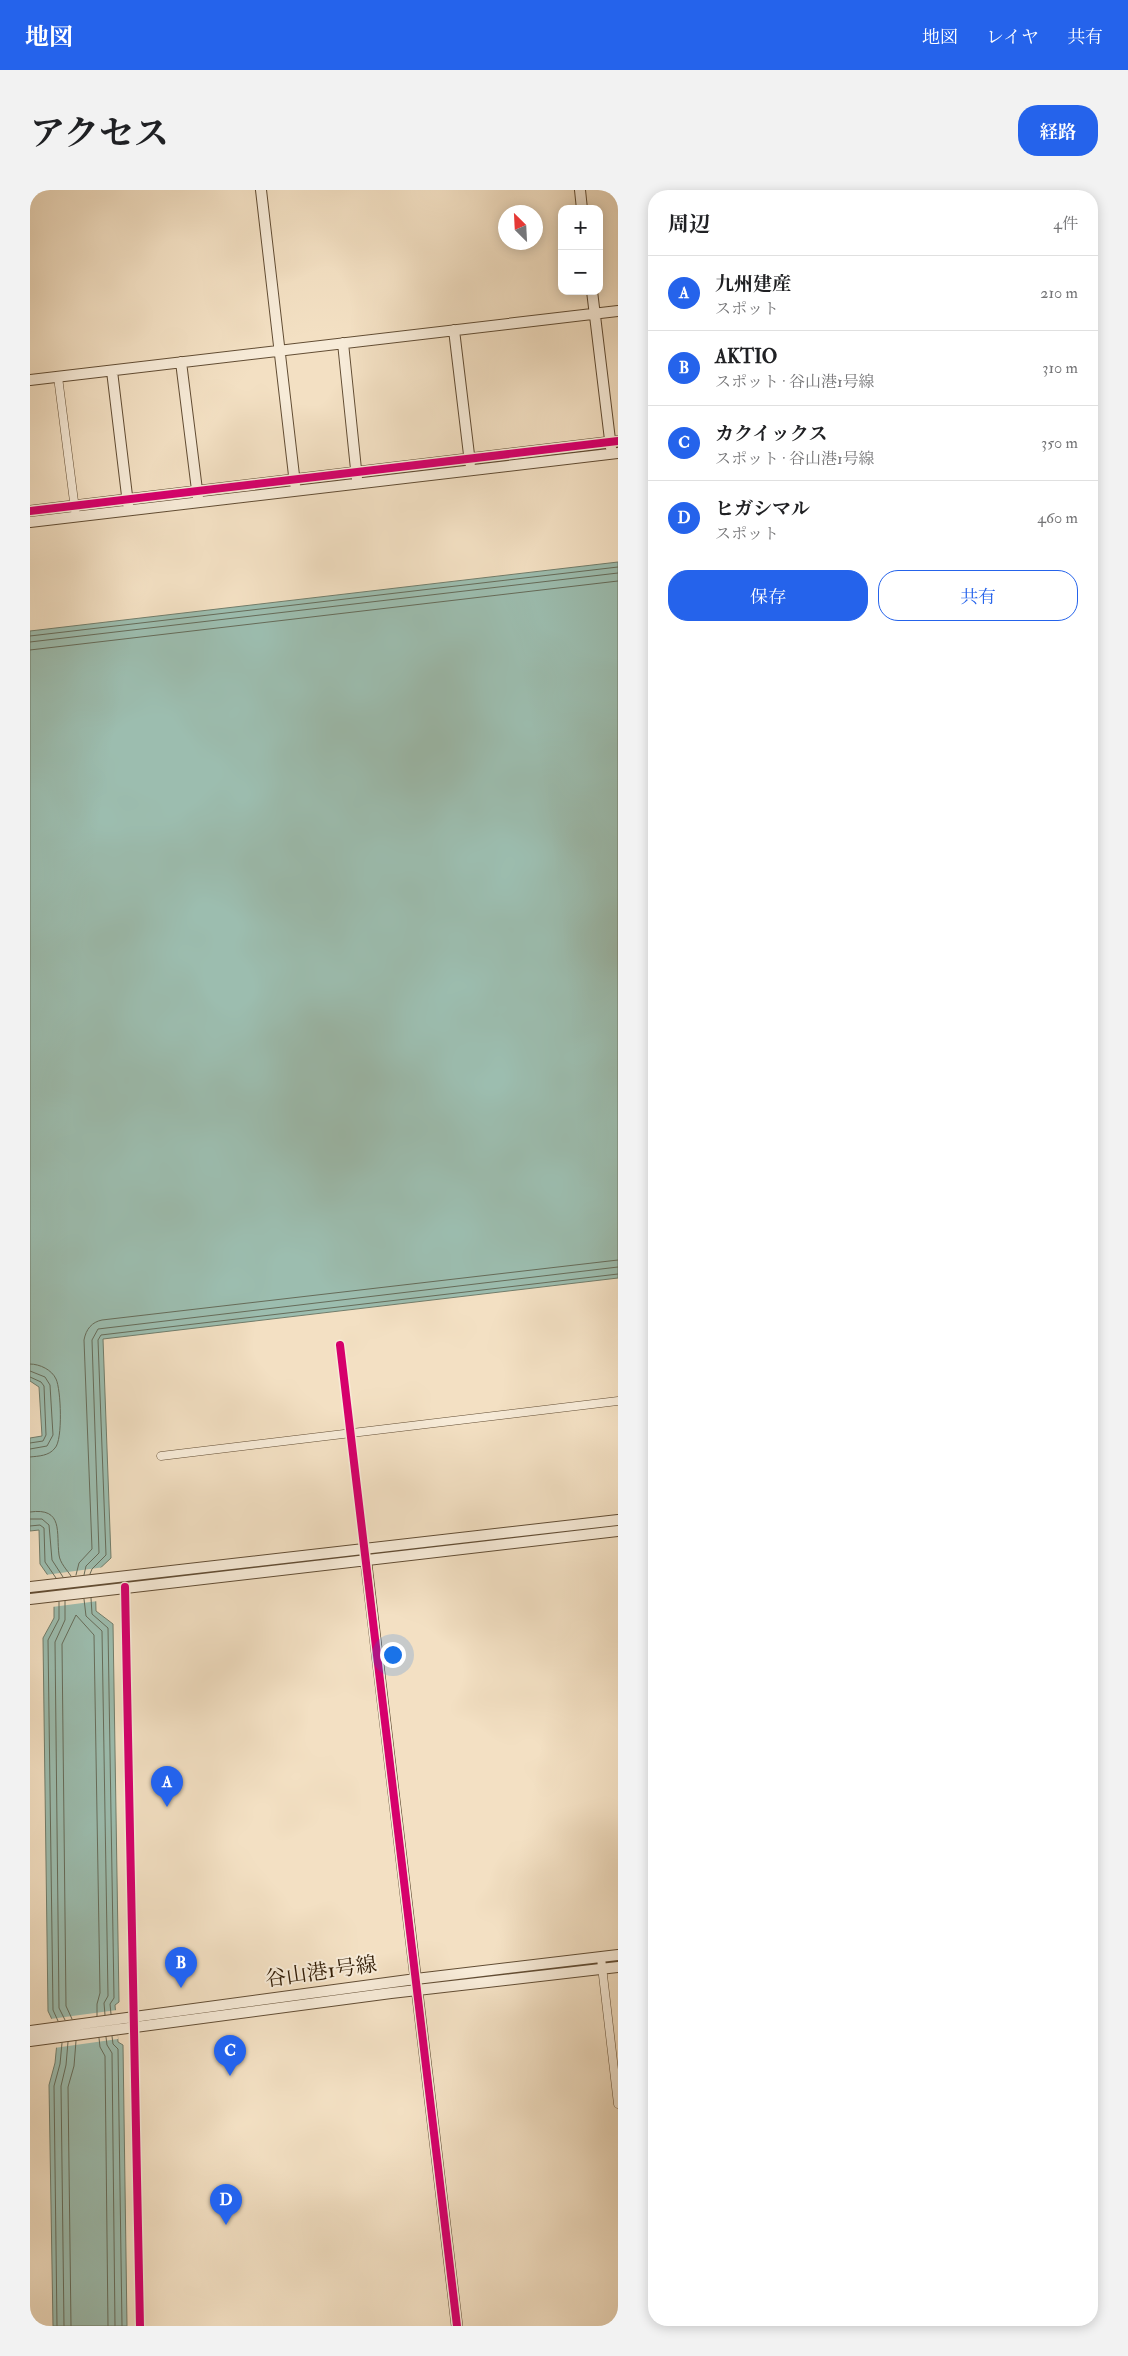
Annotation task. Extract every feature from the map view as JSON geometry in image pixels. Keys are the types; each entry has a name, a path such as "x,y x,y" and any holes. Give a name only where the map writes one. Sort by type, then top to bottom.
{"street":[{"path":"261,190 296,491"},
{"path":"580,190 582,205"},
{"path":"30,522 615,453 592,295"},
{"path":"30,380 618,311"},
{"path":"454,330 471,470"},
{"path":"343,343 357,484"},
{"path":"181,362 199,503"},
{"path":"112,371 128,511"},
{"path":"58,377 76,517"},
{"path":"30,511 614,442"},
{"path":"340,1345 457,2326"},
{"path":"161,1456 618,1401"},
{"path":"30,1587 618,1520"},
{"path":"30,1599 618,1531"},
{"path":"125,1587 140,2326"},
{"name":"谷山港1号線","path":"30,2031 416,1979 618,1955"},
{"path":"601,1958 618,2104"},
{"name":"谷山港1号線","path":"30,2041 618,1967"}],"water":[{"path":"618,562 618,1278 103,1339 111,1558 95,1573 96,1611 113,1624 119,2002 115,2005 118,2042 123,2045 127,2326 53,2326 49,2085 55,2063 58,2032 48,2011 43,1638 54,1618 54,1584 40,1564 39,1530 30,1531 30,1438 42,1436 39,1387 30,1381 30,631"}],"pier":[{"path":"105,1567 98,1574 98,1601 52,1607 51,1585 45,1575"},
{"path":"117,2010 118,2039 54,2048 55,2032 50,2019"}],"cycle path":[{"path":"30,511 618,441"},
{"path":"340,1345 457,2326"},
{"path":"125,1587 140,2326"}],"place":[{"name":"九州建産","path":"167,1807"},
{"name":"AKTIO","path":"181,1988"},
{"name":"カクイックス","path":"230,2076"},
{"name":"ヒガシマル","path":"226,2225"}]}
